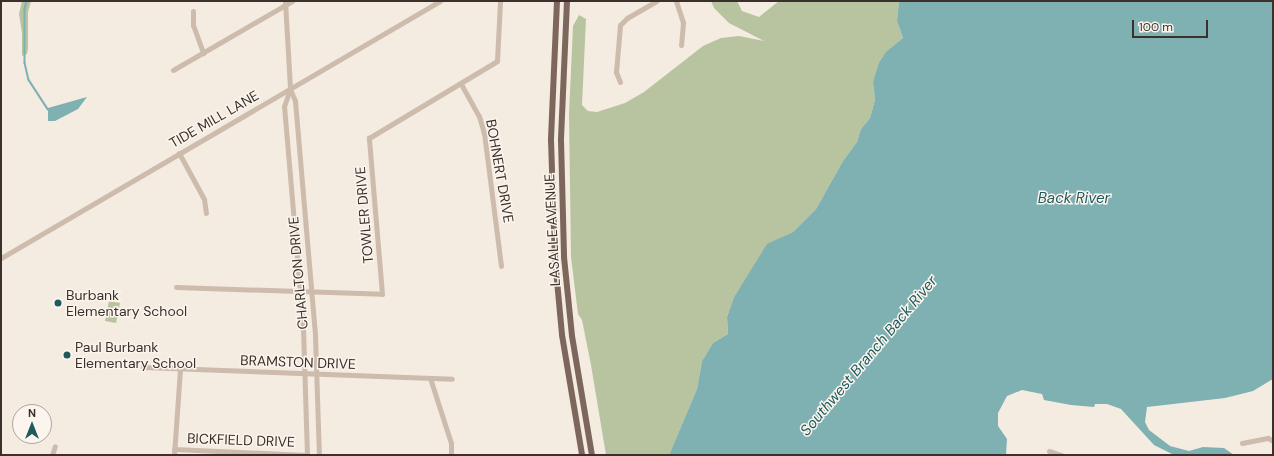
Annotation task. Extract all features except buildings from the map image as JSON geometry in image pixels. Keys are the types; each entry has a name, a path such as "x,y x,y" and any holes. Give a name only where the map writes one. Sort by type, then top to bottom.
{"main road":[{"name":"LASALLE AVENUE","path":"557,1 551,140 555,259 562,335 582,455"},
{"name":"LASALLE AVENUE","path":"567,1 561,140 564,257 572,336 592,455"}],"street":[{"path":"173,70 285,3 292,1"},
{"name":"TIDE MILL LANE","path":"1,258 440,1"},
{"name":"TOWLER DRIVE","path":"176,288 382,294 369,138 497,61 500,1"},
{"path":"620,82 616,72 620,25 626,18 656,1"},
{"path":"676,1 683,23 681,45"},
{"name":"CHARLTON DRIVE","path":"285,3 290,89 295,101 311,292 317,374 319,455"},
{"path":"193,11 192,25 203,53"},
{"name":"BOHNERT DRIVE","path":"461,84 479,116 484,132 502,266"},
{"name":"CHARLTON DRIVE","path":"290,89 284,106 300,292 305,374 307,455"},
{"path":"179,153 204,199 206,213"},
{"name":"BRAMSTON DRIVE","path":"143,368 452,379"},
{"path":"174,452 180,370"},
{"path":"430,378 451,443 451,455"},
{"path":"1242,443 1268,438 1273,441"},
{"path":"52,455 55,446"},
{"path":"1049,451 1061,455"},
{"name":"BICKFIELD DRIVE","path":"174,452 307,455"}],"green space":[{"path":"22,1 31,1 28,12 28,48 27,54 22,56 22,33 19,14"},
{"path":"711,1 737,1 742,11 759,17 779,1 899,1 897,21 903,38 887,52 873,82 875,100 870,118 861,129 857,142 843,161 816,209 793,232 767,245 734,297 727,317 728,334 713,343 702,361 697,389 669,455 606,455 591,365 582,320 578,314 571,257 569,114 573,26 579,15 586,19 582,105 588,111 597,112 625,103 644,92 703,46 721,38 739,36 764,41 729,23 714,8"},
{"path":"109,301 120,303 116,323 105,321"}],"water":[{"name":"Back River","path":"899,1 1273,1 1273,379 1253,391 1225,398 1147,407 1145,422 1149,430 1170,446 1189,451 1203,447 1224,448 1234,455 1174,455 1154,445 1121,409 1107,404 1095,404 1094,407 1071,405 1044,400 1042,394 1022,390 1007,396 998,413 998,426 1007,439 1006,455 669,455 697,389 702,361 713,343 728,334 727,317 734,297 767,244 793,232 816,209 843,161 857,142 861,129 870,118 875,100 873,82 879,63 886,52 903,38 897,21"},
{"path":"87,97 78,109 55,121 48,121 48,108"}],"waterway":[{"path":"27,1 25,9 25,63 29,80 48,109"}],"place":[{"name":"Burbank Elementary School","path":"58,303"},
{"name":"Paul Burbank Elementary School","path":"67,355"}],"water label":[{"name":"Southwest Branch Back River","path":"869,356"}]}
